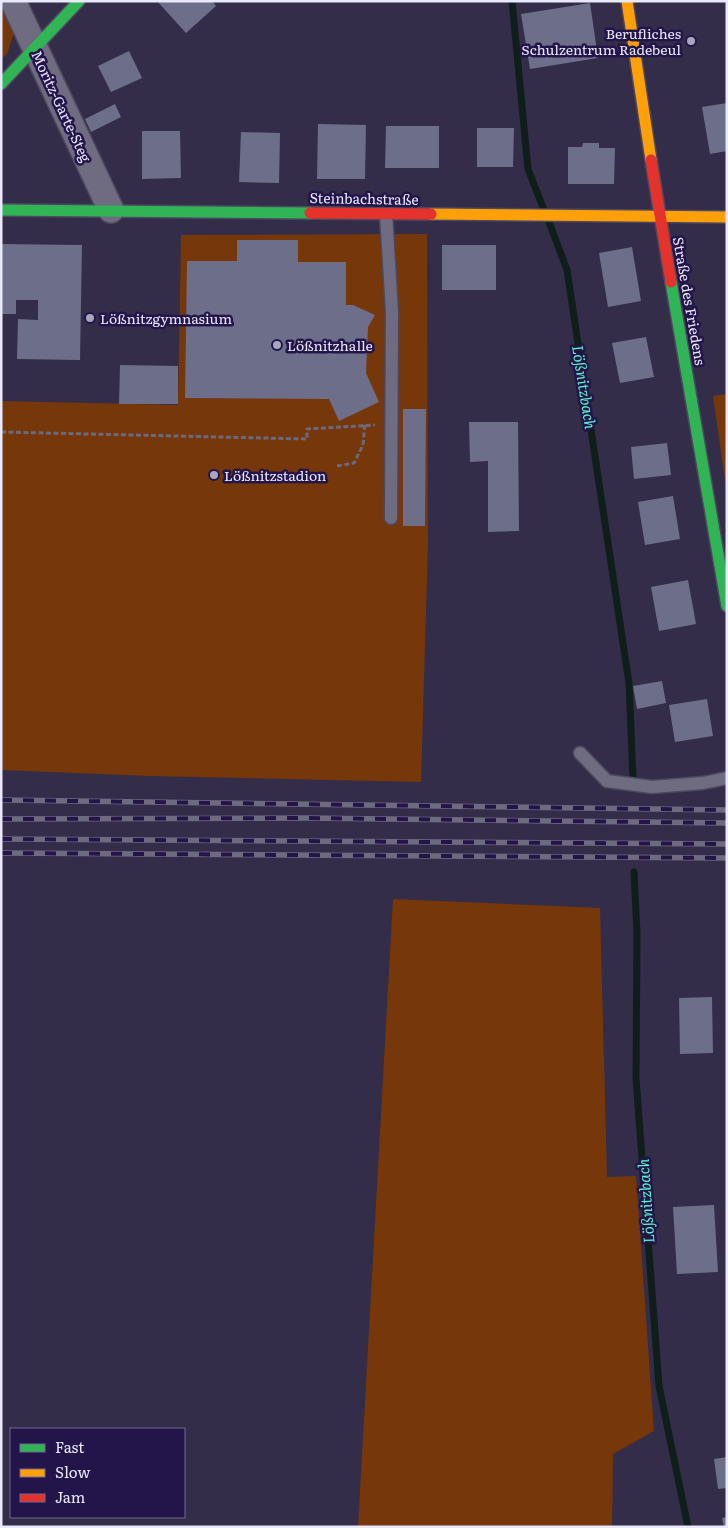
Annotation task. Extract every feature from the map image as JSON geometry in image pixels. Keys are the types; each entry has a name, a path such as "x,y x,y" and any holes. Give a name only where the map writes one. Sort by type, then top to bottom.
{"street":[{"name":"Moritz-Garte-Steg","path":"13,1 111,210"},
{"path":"1,84 79,1"},
{"name":"Straße des Friedens","path":"627,1 660,217 727,606"},
{"name":"Steinbachstraße","path":"1,210 727,217"}],"lane":[{"path":"386,214 392,312 391,518"},
{"path":"580,752 608,781 652,787 703,783 727,778"}],"path":[{"path":"1,432 307,439 307,429 343,428 365,424 391,426"},
{"path":"337,466 354,463 363,445 365,424"}],"shaded area":[{"path":"1,1 16,27 7,54 1,59"},
{"name":"Lößnitzstadion","path":"427,234 428,544 421,782 149,776 1,770 1,401 178,405 181,235"},
{"path":"727,394 727,494 713,396"},
{"path":"393,899 600,908 607,1177 636,1176 654,1431 613,1454 612,1527 358,1527"}],"building":[{"path":"157,1 212,1 216,6 186,33"},
{"path":"590,3 598,58 530,69 521,14"},
{"path":"129,51 142,78 111,92 98,66"},
{"path":"727,103 727,151 710,154 702,107"},
{"path":"115,104 121,117 91,132 85,119"},
{"path":"318,124 366,125 365,179 317,179"},
{"path":"386,126 439,126 439,168 385,168"},
{"path":"477,128 514,128 513,167 477,167"},
{"path":"142,131 180,131 181,178 142,179"},
{"path":"241,132 280,133 279,183 239,182"},
{"path":"583,143 599,143 599,148 615,148 614,184 568,184 568,147 582,147"},
{"name":"Lößnitzhalle","path":"237,240 298,240 298,262 346,262 346,305 353,305 375,315 368,327 366,373 379,402 339,421 329,399 185,398 187,261 237,261"},
{"path":"1,244 82,245 80,360 17,359 18,319 38,320 38,300 16,300 16,314 1,314"},
{"path":"442,245 496,245 496,290 442,290"},
{"path":"632,247 641,301 608,307 599,253"},
{"path":"646,337 654,377 620,383 612,343"},
{"path":"120,365 178,366 178,404 119,404"},
{"path":"403,409 426,409 425,526 403,526"},
{"path":"469,422 518,422 519,531 488,532 488,461 470,462"},
{"path":"667,443 671,475 634,479 631,447"},
{"path":"673,496 680,539 645,545 638,502"},
{"path":"688,580 696,624 659,631 651,587"},
{"path":"662,681 666,703 637,709 633,686"},
{"path":"707,699 713,736 675,742 669,705"},
{"path":"712,997 713,1053 680,1054 679,998"},
{"path":"714,1205 718,1272 677,1274 673,1207"},
{"path":"727,1457 727,1488 718,1489 714,1459"},
{"path":"727,1517 727,1527 724,1527 722,1518"}],"waterway":[{"name":"Lößnitzbach","path":"512,1 528,169 544,210"},
{"name":"Lößnitzbach","path":"549,222 567,270 629,683 633,778"},
{"name":"Lößnitzbach","path":"634,872 637,933 636,1078 659,1386 688,1527"}],"railway":[{"path":"1,800 727,810"},
{"path":"1,819 305,818 727,823"},
{"path":"1,839 727,844"},
{"path":"1,853 727,858"}],"traffic: fast":[{"path":"1,84 79,1"},
{"path":"1,210 310,213"},
{"path":"671,282 727,606"}],"traffic: slow":[{"path":"627,1 651,160"},
{"path":"431,214 727,217"}],"traffic: jam":[{"path":"651,160 671,282"},
{"path":"310,213 431,214"}],"place":[{"name":"Berufliches Schulzentrum Radebeul","path":"691,41"},
{"name":"Lößnitzgymnasium","path":"90,318"},
{"name":"Lößnitzhalle","path":"277,345"},
{"name":"Lößnitzstadion","path":"214,475"}]}
